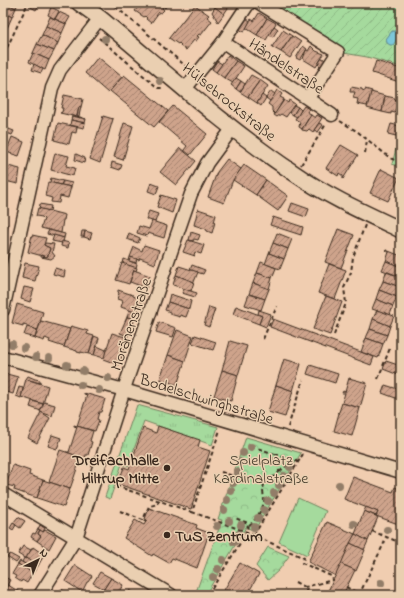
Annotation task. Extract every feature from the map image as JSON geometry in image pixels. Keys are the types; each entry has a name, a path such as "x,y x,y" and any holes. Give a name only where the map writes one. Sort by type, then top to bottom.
{"street":[{"name":"Hülsebrockstraße","path":"78,3 190,84 232,129 301,170 369,215 401,230"},
{"path":"190,84 223,42 249,3"},
{"path":"259,3 338,52 308,98"},
{"path":"3,310 52,88 60,70 100,18"},
{"name":"Händelstraße","path":"223,42 332,115"},
{"name":"Moränenstraße","path":"40,595 76,538 124,390 191,194 207,163 232,129"},
{"name":"Bodelschwinghstraße","path":"3,357 124,390 401,472"},
{"path":"3,494 171,595"}],"path":[{"path":"4,54 28,3"},
{"path":"108,3 122,12 191,72 190,84"},
{"path":"301,170 332,115 348,125 390,158 401,163"},
{"path":"365,153 367,140"},
{"path":"334,335 346,303 344,288 351,272 353,257 369,215"},
{"path":"264,339 277,306"},
{"path":"378,380 390,348"},
{"path":"288,428 303,380"},
{"path":"192,512 223,420"},
{"path":"254,535 309,445"},
{"path":"257,448 299,462"},
{"path":"275,454 274,460 278,463 279,472"},
{"path":"213,595 211,590 247,532 249,525 253,523 263,506 263,488 266,483 287,466 292,459"},
{"path":"221,472 245,480"},
{"path":"116,486 160,500 254,535 304,558 302,563 331,576 333,580 305,588"},
{"path":"143,520 144,513 149,506 155,505 160,500"},
{"path":"120,511 146,522"},
{"path":"235,518 248,523 249,525"},
{"path":"372,531 401,543"},
{"path":"346,587 359,594 387,537"},
{"path":"295,582 305,588 307,593 310,595"}],"green space":[{"path":"259,3 401,3 401,67 367,57 338,52"},
{"path":"401,130 401,167 392,164"},
{"path":"137,405 218,427 212,445 144,421 128,466 122,464 110,499 105,497"},
{"name":"Spielplatz Kardinalstraße","path":"246,437 301,453 254,531 246,527 206,594 207,595 201,595 196,592 222,520 218,519"},
{"path":"298,498 326,511 307,555 279,542"},
{"path":"268,547 289,556 279,570 268,580 256,566"}],"water":[{"path":"392,31 396,31 397,37 393,45 390,45 387,43 386,39"}],"building":[{"path":"3,3 16,8 12,17 3,12"},
{"path":"6,3 18,3 16,8"},
{"path":"30,3 40,3 36,10 29,6"},
{"path":"141,3 169,3 165,8 163,6 162,8 164,10 161,13 159,12 151,23 145,16 144,17 135,11"},
{"path":"209,3 228,3 230,5 224,14"},
{"path":"195,5 209,15 207,17 212,21 201,35 199,34 197,36 199,37 196,41 194,40 186,50 180,46 181,45 179,43 178,44 169,38"},
{"path":"51,7 59,11 55,19 48,15"},
{"path":"215,7 224,14 218,22 212,12"},
{"path":"3,12 12,17 8,26 3,23"},
{"path":"59,12 70,17 66,24 55,19"},
{"path":"259,13 267,18 257,35 246,28 251,19 254,21"},
{"path":"50,17 66,24 62,33 46,26"},
{"path":"246,18 250,21 244,32 239,29"},
{"path":"267,18 276,23 266,40 257,35"},
{"path":"3,23 8,26 4,34 3,34"},
{"path":"46,26 62,33 58,43 42,35"},
{"path":"274,26 278,29 273,37 269,35"},
{"path":"283,30 292,36 281,52 272,47"},
{"path":"42,35 58,43 54,51 37,44"},
{"path":"292,36 301,42 290,58 281,52"},
{"path":"37,44 54,51 49,60 33,53"},
{"path":"303,46 307,49 300,60 296,58"},
{"path":"311,46 316,51 324,54 316,67 303,59 306,50 308,51"},
{"path":"33,53 49,60 45,70 29,62"},
{"path":"228,55 236,61 224,78 216,72"},
{"path":"98,57 122,77 108,93 85,73"},
{"path":"322,58 325,61 323,65 320,66 318,64"},
{"path":"217,61 222,64 216,72 212,69"},
{"path":"236,61 244,66 233,83 224,78"},
{"path":"376,61 401,69 399,82 372,73"},
{"path":"34,64 43,69 41,73 32,70"},
{"path":"124,75 168,111 154,127 110,91"},
{"path":"251,75 260,80 248,97 240,92"},
{"path":"236,78 241,81 236,89 231,85"},
{"path":"260,80 268,86 257,103 248,97"},
{"path":"241,81 245,84 240,92 236,89"},
{"path":"351,87 365,91 365,89 372,91 367,106 357,104 358,99 353,98 355,92 350,92"},
{"path":"277,90 282,94 280,97 284,99 275,114 272,111 272,107 268,104"},
{"path":"271,91 275,94 270,101 266,98"},
{"path":"371,92 385,96 382,112 367,108"},
{"path":"64,95 83,99 77,116 86,119 60,113 62,112 63,108 61,108"},
{"path":"262,95 266,98 261,106 257,103"},
{"path":"385,96 398,100 395,113 391,112 391,114 382,112"},
{"path":"284,100 288,103 289,100 295,104 286,117 281,114 277,117 274,115"},
{"path":"294,105 298,107 293,115 289,112"},
{"path":"173,106 207,134 190,155 184,150 187,146 159,122"},
{"path":"304,106 309,109 307,112 311,114 302,129 299,127 300,122 295,119"},
{"path":"79,107 81,107 79,116 77,116"},
{"path":"298,107 301,110 297,117 293,115"},
{"path":"311,115 315,118 317,115 322,118 313,132 309,129 307,131 302,130 302,129"},
{"path":"72,116 86,119 85,123 71,120"},
{"path":"103,116 113,119 100,163 90,159"},
{"path":"71,120 85,123 84,128 70,125"},
{"path":"58,123 77,127 76,133 72,132 69,144 54,140"},
{"path":"124,123 133,126 123,160 114,157"},
{"path":"319,123 323,125 318,132 314,130"},
{"path":"391,124 400,126 396,136 388,134"},
{"path":"6,128 14,131 12,135 4,132"},
{"path":"12,137 24,142 19,156 6,152"},
{"path":"341,145 358,155 343,179 343,176 339,173 338,176 326,168"},
{"path":"180,148 196,161 176,185 160,172"},
{"path":"55,153 69,156 66,166 75,168 73,176 51,170"},
{"path":"76,154 85,158 84,163 75,160"},
{"path":"227,159 241,169 233,180 224,203 208,197 217,172"},
{"path":"112,162 122,165 120,170 111,167"},
{"path":"244,165 266,180 256,195 233,180"},
{"path":"8,166 20,169 18,184 5,181 5,179 3,179 3,167 8,168"},
{"path":"381,169 399,178 388,201 370,193"},
{"path":"51,178 63,181 61,185 50,182"},
{"path":"266,180 288,196 278,211 256,195"},
{"path":"63,181 72,183 71,187 61,185"},
{"path":"48,182 71,187 68,198 60,196 59,203 51,202 52,198 45,196"},
{"path":"151,183 159,186 156,194 148,191"},
{"path":"161,195 176,200 172,213 157,207"},
{"path":"292,203 309,209 306,217 289,211"},
{"path":"40,204 51,206 50,211 39,209"},
{"path":"38,208 65,215 61,233 41,228 44,219 36,216"},
{"path":"198,209 216,215 212,233 206,229 194,225"},
{"path":"149,211 158,214 155,222 146,219"},
{"path":"273,217 303,227 301,235 270,225"},
{"path":"152,221 167,226 164,238 148,233 147,236 137,233 139,226 149,229"},
{"path":"3,224 8,225 4,244 3,243"},
{"path":"338,229 354,235 341,268 325,262"},
{"path":"49,230 65,234 64,238 47,234"},
{"path":"82,231 85,231 84,237 81,237"},
{"path":"85,231 92,233 90,239 84,237"},
{"path":"191,232 200,235 198,240 189,240"},
{"path":"129,233 140,238 138,243 127,239"},
{"path":"277,233 292,239 288,249 273,243"},
{"path":"32,235 46,238 44,245 50,248 48,256 46,257 28,252"},
{"path":"54,235 64,238 63,242 52,241"},
{"path":"188,240 204,245 201,254 195,252 195,256 183,252"},
{"path":"62,241 69,243 68,248 61,246"},
{"path":"45,243 54,244 52,252 55,256 51,259 41,257 41,255 46,257 48,256 50,248 44,245"},
{"path":"273,243 288,249 284,259 269,253"},
{"path":"144,245 159,250 155,264 140,258 139,260 130,257 134,247 142,251"},
{"path":"386,250 401,256 401,267 386,261 389,252"},
{"path":"269,253 284,259 280,269 265,264"},
{"path":"130,257 137,259 136,263 129,261"},
{"path":"124,259 137,264 136,268 123,264"},
{"path":"386,261 401,267 399,276 382,270"},
{"path":"261,262 276,268 272,278 257,273"},
{"path":"25,263 39,266 35,281 22,278"},
{"path":"122,263 137,268 136,271 134,270 129,284 116,280"},
{"path":"329,264 346,270 335,299 318,293"},
{"path":"192,265 205,270 203,274 190,270"},
{"path":"179,266 198,272 194,282 176,275"},
{"path":"55,268 65,271 64,277 53,274"},
{"path":"134,270 150,276 146,288 130,282"},
{"path":"386,272 401,277 400,287 383,281"},
{"path":"257,273 272,278 269,289 253,283"},
{"path":"176,275 194,282 191,291 173,285"},
{"path":"383,281 400,287 397,297 379,290"},
{"path":"253,283 269,289 265,299 249,294"},
{"path":"24,287 34,289 30,302 21,299"},
{"path":"184,289 197,293 195,297 182,293"},
{"path":"118,290 143,300 137,313 121,307 123,301 117,299 119,293"},
{"path":"379,290 397,297 393,306 376,299"},
{"path":"170,294 191,301 189,309 168,302"},
{"path":"249,294 265,299 261,310 245,305"},
{"path":"326,296 342,302 330,335 313,329"},
{"path":"376,299 393,306 390,315 372,309"},
{"path":"168,302 189,309 186,317 170,314 170,312 165,310"},
{"path":"17,304 43,312 38,330 27,327 27,325 23,324 23,326 12,323"},
{"path":"236,306 262,316 259,324 233,314"},
{"path":"209,307 215,309 209,327 204,325"},
{"path":"129,310 137,313 135,319 127,317"},
{"path":"259,310 271,314 266,327 259,324 262,316 258,314"},
{"path":"377,310 394,316 390,326 373,319"},
{"path":"127,317 135,319 128,336 120,333"},
{"path":"273,319 374,357 371,365 270,327"},
{"path":"373,319 390,326 387,335 370,329"},
{"path":"41,321 70,329 64,347 49,342 50,340 45,338 44,341 35,338"},
{"path":"159,322 176,328 173,337 156,332"},
{"path":"71,326 88,331 87,334 94,336 89,354 77,352 64,347"},
{"path":"27,327 37,330 35,338 24,335"},
{"path":"370,329 387,335 383,344 366,338"},
{"path":"177,330 193,336 185,361 168,355"},
{"path":"112,333 128,338 119,365 103,359"},
{"path":"195,335 216,342 213,350 192,343"},
{"path":"94,336 99,338 94,355 89,354"},
{"path":"366,338 383,344 378,358 361,352"},
{"path":"230,341 247,346 238,375 222,370"},
{"path":"97,346 106,350 104,358 94,355"},
{"path":"168,355 185,361 177,385 160,379"},
{"path":"284,359 301,364 293,391 276,385"},
{"path":"386,361 401,366 401,376 383,369"},
{"path":"310,365 338,374 335,383 307,374"},
{"path":"222,370 238,375 231,401 214,396"},
{"path":"3,373 18,377 13,394 3,391"},
{"path":"28,376 40,380 40,383 26,379"},
{"path":"349,378 367,383 360,408 342,403 345,393 342,393 343,391 345,392"},
{"path":"26,379 48,386 43,404 21,397"},
{"path":"276,385 293,391 285,417 268,412"},
{"path":"385,385 401,390 401,400 382,393"},
{"path":"19,387 23,388 21,398 16,396"},
{"path":"84,393 105,399 101,412 99,412 97,419 99,420 95,431 77,426 87,395"},
{"path":"32,401 43,404 41,411 30,407"},
{"path":"44,402 55,405 52,416 40,412"},
{"path":"342,403 360,408 352,436 334,431 339,413 337,413 339,412"},
{"path":"3,404 6,405 4,415 3,415"},
{"path":"41,412 50,418 37,443 28,438"},
{"path":"74,425 93,431 90,441 92,442 88,455 86,455 85,459 66,452 69,452 77,427"},
{"name":"Dreifachhalle Hiltrup Mitte","path":"158,426 200,440 198,447 210,451 191,509 118,484 124,467 129,469 143,428 156,433"},
{"path":"52,435 61,438 57,449 48,446"},
{"path":"60,450 81,457 70,489 49,482"},
{"path":"13,465 30,471 29,475 43,480 37,498 14,490 15,487 6,485"},
{"path":"353,477 393,492 395,487 401,490 401,525 376,516 378,512 344,499"},
{"path":"43,480 70,489 64,507 37,498"},
{"path":"366,507 378,512 376,516 364,511"},
{"name":"TuS Zentrum","path":"149,508 197,525 196,528 209,533 197,568 172,558 169,563 153,554 152,556 124,538 135,520 144,525 147,520 145,519"},
{"path":"364,511 378,517 368,541 355,534"},
{"path":"18,517 25,521 20,528 13,523"},
{"path":"327,522 355,534 336,576 308,562"},
{"path":"13,523 16,525 13,530 10,528"},
{"path":"40,525 45,528 43,532 38,529"},
{"path":"38,529 40,530 38,534 41,536 37,541 31,537"},
{"path":"40,530 43,532 45,530 56,536 49,549 37,541 41,536 38,534"},
{"path":"355,534 368,541 364,550 350,543"},
{"path":"350,543 365,550 356,571 341,564"},
{"path":"23,546 31,550 26,559 18,554"},
{"path":"33,547 44,555 38,566 26,558"},
{"path":"10,554 19,559 16,563 7,557"},
{"path":"24,558 27,558 38,566 35,570 22,562"},
{"path":"20,561 35,570 33,573 18,564"},
{"path":"240,563 259,574 247,595 221,595"},
{"path":"18,564 33,573 27,583 22,580 21,582 12,574"},
{"path":"341,564 355,570 343,595 326,595"},
{"path":"75,565 92,576 82,592 65,581"},
{"path":"100,572 111,578 104,589 93,583"},
{"path":"3,576 10,580 7,585 3,583"},
{"path":"111,578 123,585 117,595 109,595 110,593 104,589"},
{"path":"8,585 21,593 20,595 3,595 3,592"},
{"path":"61,589 71,595 57,595"},
{"path":"130,590 136,594 137,595 127,595"}],"place":[{"name":"Dreifachhalle Hiltrup Mitte","path":"167,468"},
{"name":"TuS Zentrum","path":"167,535"}]}
